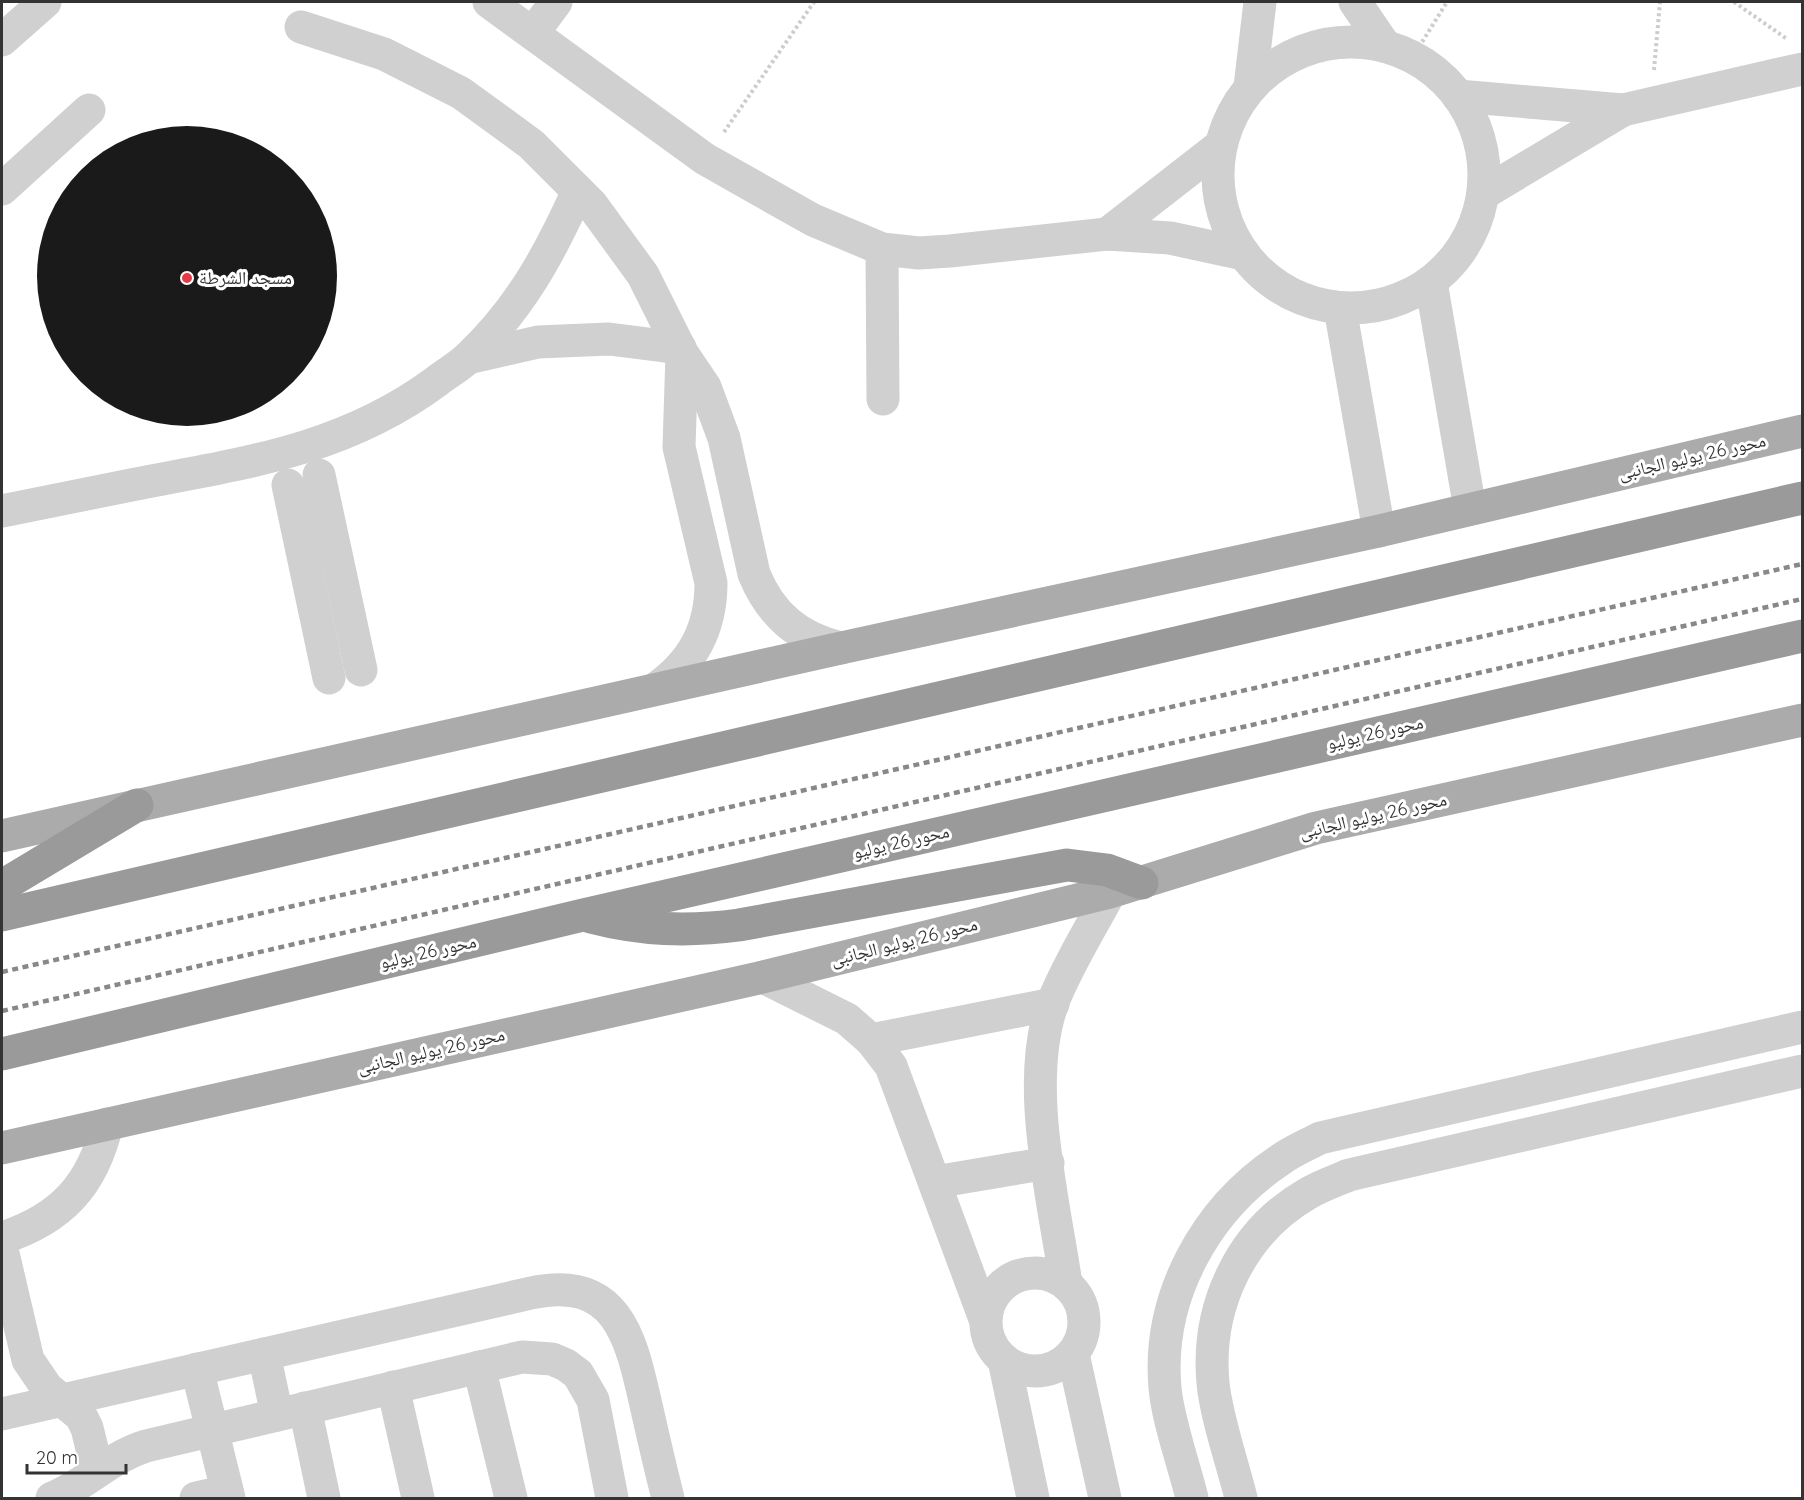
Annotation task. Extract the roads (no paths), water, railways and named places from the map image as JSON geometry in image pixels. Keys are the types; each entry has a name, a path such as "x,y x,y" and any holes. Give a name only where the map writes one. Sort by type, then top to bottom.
{"highway":[{"path":"2,915 1803,498"},
{"name":"محور 26 يوليو","path":"2,1054 583,915 1803,636"},
{"path":"2,886 136,805"},
{"path":"583,915 651,929 700,930 1067,865 1107,870 1142,883"}],"main road":[{"name":"محور 26 يوليو الجانبى","path":"2,836 655,689 1378,531 1803,431"},
{"name":"محور 26 يوليو الجانبى","path":"2,1148 763,977 1110,892 1316,828 1803,720"}],"street":[{"path":"2,40 45,2"},
{"path":"489,2 705,159 813,220 882,249 919,253 940,252 1107,234 1170,238 1244,254"},
{"path":"533,33 556,2"},
{"path":"1250,87 1260,2"},
{"path":"1355,2 1399,52 1438,74 1458,96 1475,125 1484,159 1484,193 1474,227 1456,257 1431,282 1403,298 1372,307 1340,308 1304,299 1270,281 1244,254 1225,220 1217,183 1220,146 1232,114 1250,87 1289,57 1336,43 1399,52"},
{"path":"301,27 384,54 461,93 531,144 592,205 643,275 681,350 705,387 724,438 754,574 761,592 779,616 803,635 841,648"},
{"path":"1484,193 1637,107 1799,57"},
{"path":"1458,96 1637,107"},
{"path":"2,189 89,110"},
{"path":"1107,234 1220,146"},
{"path":"2,511 227,469 290,453 351,431 409,402 468,358 513,308 551,252 578,191"},
{"path":"882,249 883,399"},
{"path":"1431,282 1470,509"},
{"path":"1340,308 1378,531"},
{"path":"468,358 538,342 609,339 681,350"},
{"path":"655,689 673,677 693,653 707,625 711,604 711,583 680,447 681,350"},
{"path":"319,475 361,670"},
{"path":"288,485 329,678"},
{"path":"1066,1284 1041,1113 1041,1069 1053,1004 1110,892"},
{"path":"763,977 847,1019 871,1040 891,1066 986,1319"},
{"path":"871,1040 1053,1004"},
{"path":"1192,1498 1165,1389 1165,1342 1174,1299 1191,1257 1215,1219 1245,1186 1281,1159 1320,1138 1803,1027"},
{"path":"1241,1498 1213,1385 1212,1340 1222,1296 1241,1255 1271,1220 1307,1193 1349,1175 1803,1071"},
{"path":"2,1238 46,1219 72,1196 93,1168 108,1124"},
{"path":"935,1182 1048,1163"},
{"path":"2,1249 28,1360 47,1388 71,1407 87,1428 97,1469"},
{"path":"1038,1273 1053,1276 1066,1284 1076,1296 1083,1318 1081,1340 1073,1354 1062,1364 1048,1370 1032,1371 1017,1368 1004,1360 994,1349 987,1335 986,1319 989,1304 997,1291 1015,1278 1038,1273"},
{"path":"2,1414 547,1289 581,1293 609,1309 628,1335 668,1498"},
{"path":"264,1354 291,1412 324,1498"},
{"path":"1073,1354 1105,1498"},
{"path":"52,1498 128,1452 393,1387 537,1356 552,1359 578,1374 593,1400 612,1498"},
{"path":"1004,1360 1033,1498"},
{"path":"479,1367 511,1498"},
{"path":"197,1369 213,1430 217,1496"},
{"path":"393,1387 418,1498"}],"railway":[{"path":"2,972 1802,564"},
{"path":"2,1011 1802,599"}],"place":[{"name":"مسجد الشرطة","path":"187,278"}]}
